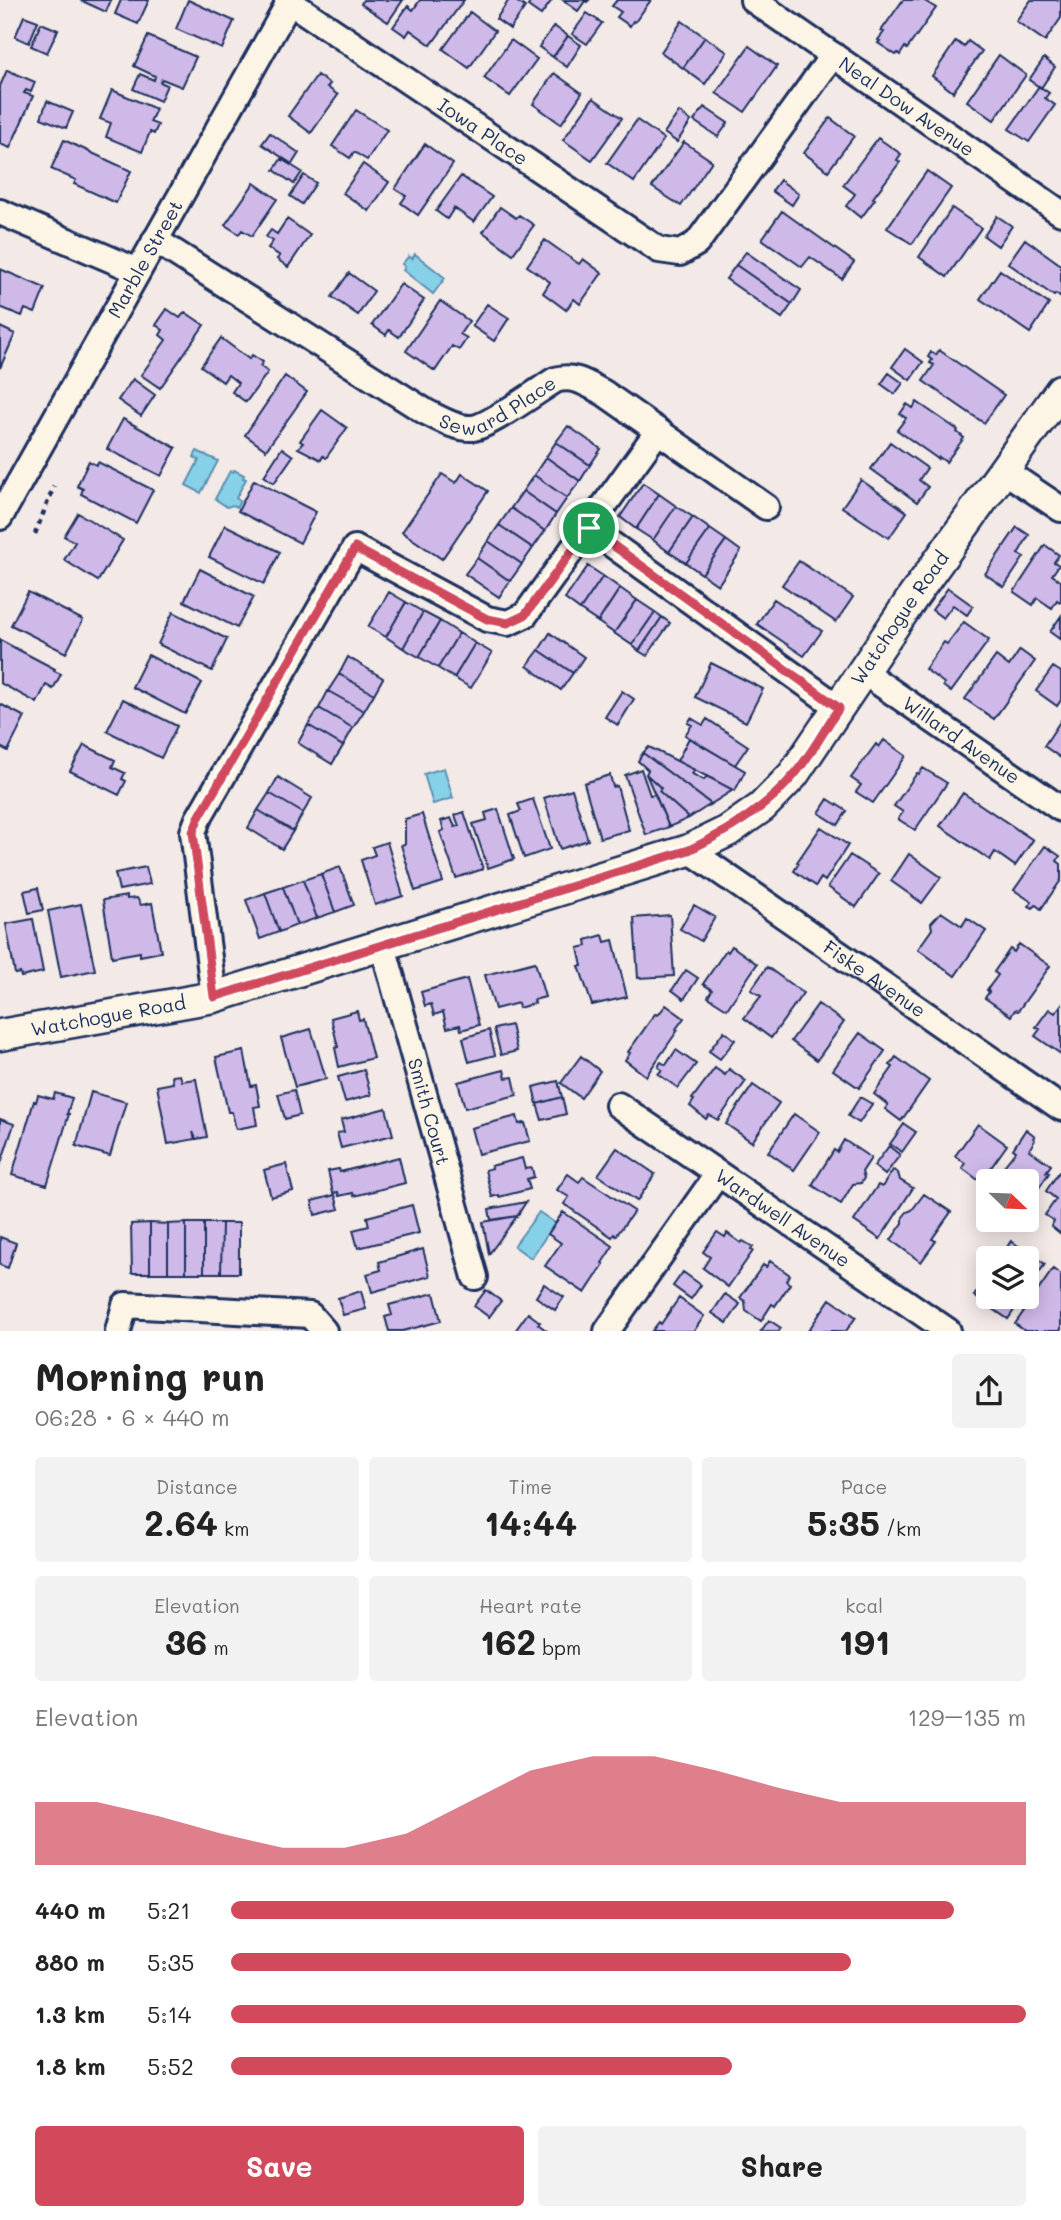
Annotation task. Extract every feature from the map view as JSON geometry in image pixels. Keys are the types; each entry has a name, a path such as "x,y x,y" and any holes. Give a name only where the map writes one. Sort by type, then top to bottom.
{"street":[{"name":"Neal Dow Avenue","path":"753,0 1061,214"},
{"name":"Iowa Place","path":"288,1 659,250 680,253 696,243 833,55"},
{"name":"Marble Street","path":"0,517 288,1"},
{"path":"0,212 138,271"},
{"name":"Seward Place","path":"155,240 449,424 474,428 555,380 565,376 577,379 604,393 766,507"},
{"name":"Watchogue Road","path":"0,1035 214,997 689,850 728,831 762,807 793,775 862,671 1061,390"},
{"path":"214,997 193,832 355,548 487,619 508,623 525,615 658,431"},
{"path":"1003,470 1061,509"},
{"path":"589,528 839,708"},
{"name":"Willard Avenue","path":"862,671 1061,809"},
{"name":"Fiske Avenue","path":"689,850 1061,1108"},
{"name":"Smith Court","path":"383,946 475,1277"},
{"name":"Wardwell Avenue","path":"618,1105 948,1331"},
{"path":"607,1331 717,1175"},
{"path":"118,1331 125,1305 310,1315 324,1331"}],"path":[{"path":"35,534 54,486"}],"water":[{"path":"415,254 445,278 433,294 403,270 405,267 402,264 409,256 412,259"},
{"path":"197,451 218,461 201,493 186,485 199,460 194,457"},
{"path":"234,470 246,479 236,498 240,501 237,507 227,507 215,499 230,471"},
{"path":"444,768 453,798 433,804 424,774"},
{"path":"539,1212 555,1223 531,1258 514,1246"}],"building":[{"path":"80,0 111,0 106,12"},
{"path":"121,0 149,0 138,24 115,14"},
{"path":"188,0 234,21 222,49 176,29"},
{"path":"363,0 403,0 388,22 361,4"},
{"path":"420,0 464,0 431,45 410,30 406,36 393,27 408,6 413,10"},
{"path":"509,0 525,7 510,29 496,19"},
{"path":"532,0 552,0 541,15 528,6"},
{"path":"563,0 589,0 585,1 578,11"},
{"path":"617,0 651,0 630,26 617,17 621,12 612,6"},
{"path":"903,0 923,0 936,8 907,49 905,47 900,55 896,55 878,43 878,40 884,32 881,31"},
{"path":"1031,0 1061,0 1061,18 1045,41 1016,21"},
{"path":"470,12 495,31 469,68 443,49"},
{"path":"587,13 602,23 587,44 572,34"},
{"path":"24,16 38,21 29,43 15,37"},
{"path":"682,21 705,37 683,68 661,52"},
{"path":"41,23 58,30 47,53 31,46"},
{"path":"554,26 568,36 553,57 539,47"},
{"path":"148,36 196,57 182,87 162,79 160,82 167,85 160,101 133,89 140,74 154,80 155,76 134,66"},
{"path":"568,36 581,45 567,67 553,57"},
{"path":"705,37 727,52 705,84 683,68"},
{"path":"511,40 537,59 510,96 484,78"},
{"path":"956,41 964,47 968,41 982,51 953,92 932,76"},
{"path":"749,46 777,66 745,112 716,93"},
{"path":"999,55 1026,75 994,120 967,101"},
{"path":"1044,58 1055,67 1041,88 1029,80"},
{"path":"7,70 35,82 31,92 26,90 24,93 33,96 10,148 0,144 0,86"},
{"path":"554,73 582,93 561,124 533,104"},
{"path":"317,75 330,84 327,87 338,95 311,133 288,116"},
{"path":"1039,86 1049,93 1045,98 1055,105 1029,142 1009,129"},
{"path":"112,90 156,109 150,122 158,125 154,134 150,132 142,152 106,137 111,123 100,119"},
{"path":"593,98 622,118 592,160 563,140"},
{"path":"47,101 73,112 66,128 41,118"},
{"path":"704,107 728,123 718,137 694,121"},
{"path":"356,110 387,130 367,160 354,152 350,158 332,146"},
{"path":"679,112 691,121 677,142 664,133"},
{"path":"830,118 854,136 828,171 804,153"},
{"path":"637,120 664,139 634,182 607,163"},
{"path":"270,133 299,153 292,164 262,144"},
{"path":"878,138 901,154 897,160 900,162 861,218 846,206 855,194 843,185"},
{"path":"64,140 131,171 116,203 74,184 76,180 51,169"},
{"path":"684,142 712,161 681,206 652,187"},
{"path":"425,144 453,164 418,215 401,203 406,196 395,189"},
{"path":"281,159 302,172 294,184 274,170"},
{"path":"363,164 389,182 369,211 343,193"},
{"path":"927,171 951,188 912,244 887,228"},
{"path":"304,175 316,183 302,204 290,196"},
{"path":"461,176 492,197 474,222 454,208 447,219 436,211"},
{"path":"780,180 799,194 792,205 772,191"},
{"path":"254,183 277,199 252,236 242,230 239,234 225,225"},
{"path":"500,207 516,218 519,215 534,225 513,254 483,232"},
{"path":"952,208 981,228 947,277 919,257"},
{"path":"782,211 854,262 842,279 810,257 802,267 762,239"},
{"path":"997,216 1012,226 998,246 984,236"},
{"path":"287,219 310,235 288,267 277,259 280,256 268,248 273,241 266,237 271,230 277,234"},
{"path":"1025,239 1061,265 1061,298 1056,294 1054,296 1008,263"},
{"path":"545,240 579,264 583,259 602,273 580,304 574,299 566,310 543,293 550,282 527,266"},
{"path":"746,252 801,290 792,304 736,265"},
{"path":"736,265 792,304 782,318 726,279"},
{"path":"0,269 45,288 35,313 25,309 22,316 0,307"},
{"path":"1000,270 1049,304 1030,333 980,299"},
{"path":"349,273 374,291 358,315 332,297"},
{"path":"401,284 424,300 399,337 389,330 386,335 372,325"},
{"path":"440,301 469,321 460,334 467,338 459,350 452,346 435,371 406,351"},
{"path":"487,304 509,318 494,341 472,326"},
{"path":"167,309 180,318 185,312 204,325 160,388 141,375 166,340 160,335 163,330 156,325"},
{"path":"0,327 15,334 0,368"},
{"path":"221,338 249,359 252,355 263,362 260,366 268,372 246,402 232,392 238,383 228,375 223,382 201,366"},
{"path":"905,349 923,362 910,380 892,367"},
{"path":"939,350 1004,395 984,423 923,381 934,365 928,357 931,352 936,355"},
{"path":"889,373 903,383 895,394 881,384"},
{"path":"285,376 307,392 266,450 245,435"},
{"path":"133,379 155,395 141,416 118,400"},
{"path":"917,402 958,430 964,438 946,462 897,430 906,418 900,414 907,404 913,408"},
{"path":"322,410 347,428 326,458 323,456 321,460 298,448"},
{"path":"123,419 176,448 161,476 107,449"},
{"path":"568,426 601,449 590,465 556,442"},
{"path":"556,442 590,465 580,481 546,457"},
{"path":"890,442 927,468 919,480 928,487 917,502 871,469"},
{"path":"282,448 293,456 274,483 264,476"},
{"path":"546,457 580,481 567,498 534,475"},
{"path":"89,461 96,465 98,462 153,490 136,523 81,494 83,489 77,486"},
{"path":"442,474 456,483 462,474 488,491 442,559 402,532"},
{"path":"534,475 567,498 556,514 523,491"},
{"path":"254,480 316,512 300,543 238,511"},
{"path":"861,480 907,512 889,538 842,507"},
{"path":"643,483 659,494 636,529 620,517"},
{"path":"523,491 556,514 545,531 511,508"},
{"path":"659,494 676,506 653,540 636,529"},
{"path":"676,506 693,517 669,552 653,540"},
{"path":"511,508 545,531 533,548 499,525"},
{"path":"78,513 123,540 98,581 64,560 75,542 64,536"},
{"path":"693,517 710,529 686,563 669,552"},
{"path":"225,525 280,552 264,584 209,557"},
{"path":"499,525 533,548 522,564 488,541"},
{"path":"1017,527 1029,535 1018,554 1024,557 1004,587 985,574"},
{"path":"710,529 726,540 702,574 686,563"},
{"path":"726,540 741,551 718,585 702,574"},
{"path":"488,541 522,564 510,581 477,558"},
{"path":"1045,545 1059,555 1054,562 1059,565 1052,575 1061,581 1061,600 1057,600 1052,608 1037,598 1033,605 1014,592"},
{"path":"477,558 510,581 499,597 465,574"},
{"path":"799,561 853,597 836,622 782,585"},
{"path":"588,566 603,576 580,610 565,599"},
{"path":"200,569 254,597 237,628 184,601"},
{"path":"603,576 620,588 598,622 580,610"},
{"path":"620,588 637,600 614,633 598,622"},
{"path":"948,588 973,606 967,615 953,605 943,618 932,610"},
{"path":"28,592 83,620 66,653 11,625"},
{"path":"389,592 406,602 386,637 368,627"},
{"path":"774,599 822,631 804,656 757,624"},
{"path":"637,600 655,612 632,645 614,633"},
{"path":"406,602 423,612 403,648 386,637"},
{"path":"173,612 227,639 212,671 158,644"},
{"path":"423,612 440,621 419,657 403,648"},
{"path":"655,612 662,617 639,651 632,645"},
{"path":"1061,616 1061,640 1050,632"},
{"path":"662,617 670,623 647,656 639,651"},
{"path":"440,621 459,633 438,668 419,657"},
{"path":"964,622 989,640 951,692 943,686 944,683 925,669 944,642 947,644"},
{"path":"459,633 475,643 454,678 438,668"},
{"path":"550,633 584,657 573,673 539,650"},
{"path":"0,640 61,674 53,689 46,685 37,703 0,683"},
{"path":"475,643 492,653 471,688 454,678"},
{"path":"539,650 573,673 561,690 527,666"},
{"path":"1020,650 1035,661 994,719 965,699 996,656 1009,666"},
{"path":"148,655 202,683 185,714 132,687"},
{"path":"348,657 383,678 374,694 339,674"},
{"path":"711,663 763,689 746,722 695,697"},
{"path":"1053,667 1061,672 1061,700 1057,706 1036,691"},
{"path":"339,674 374,694 364,711 328,691"},
{"path":"328,691 364,711 353,728 319,708"},
{"path":"622,691 634,699 618,725 605,717"},
{"path":"123,699 177,726 161,758 107,731"},
{"path":"0,704 25,717 8,751 0,747"},
{"path":"319,708 353,728 343,746 308,725"},
{"path":"691,718 703,725 707,719 748,746 735,765 685,735 692,725 688,723"},
{"path":"1061,720 1061,758 1044,746"},
{"path":"308,725 343,746 332,764 298,743"},
{"path":"689,738 745,771 735,791 677,761"},
{"path":"884,740 906,756 873,803 856,792 861,785 851,778 876,744 879,747"},
{"path":"84,745 115,760 112,767 125,773 122,779 126,781 119,795 70,771"},
{"path":"649,747 695,770 692,774 704,780 707,776 733,790 711,804 643,753"},
{"path":"643,753 711,804 689,818 659,791 661,788 646,774 648,770 638,761"},
{"path":"923,768 947,783 915,830 898,819 903,812 894,806"},
{"path":"641,769 650,795 655,794 669,827 646,835 625,775"},
{"path":"646,774 661,788 659,791 689,818 669,827"},
{"path":"610,775 613,787 617,786 629,830 600,838 584,783"},
{"path":"278,777 312,798 303,813 269,793"},
{"path":"572,789 588,840 560,849 544,798"},
{"path":"269,793 303,813 293,831 258,810"},
{"path":"963,793 1033,840 1015,866 995,852 990,860 940,826"},
{"path":"533,799 550,849 524,858 510,815 521,811 518,804"},
{"path":"828,799 847,811 838,825 819,813"},
{"path":"498,809 514,859 488,868 473,824 487,820 485,813"},
{"path":"258,810 293,831 282,849 248,828"},
{"path":"464,812 483,869 456,878 440,832 444,830 441,821 451,818 455,827 459,826 455,815"},
{"path":"422,814 443,882 415,891 401,845 405,844 405,819"},
{"path":"821,827 848,845 825,881 821,878 816,886 794,871 799,863 797,862"},
{"path":"387,842 403,896 375,905 361,860 375,855 372,847"},
{"path":"1045,846 1060,856 1057,861 1061,864 1061,880 1041,909 1036,905 1033,908 1029,906 1032,902 1014,890"},
{"path":"909,854 941,877 922,903 891,881"},
{"path":"850,855 879,874 856,907 828,887"},
{"path":"146,867 150,884 119,890 115,873"},
{"path":"340,867 354,905 335,912 321,874"},
{"path":"321,874 335,912 317,918 303,880"},
{"path":"303,880 317,918 297,925 283,887"},
{"path":"283,887 297,925 279,932 265,893"},
{"path":"38,888 43,910 29,913 24,891"},
{"path":"265,893 279,932 260,939 246,900"},
{"path":"127,896 127,899 137,898 141,905 152,903 161,952 140,956 140,952 112,957 103,900"},
{"path":"81,904 95,970 61,977 48,911"},
{"path":"694,905 715,917 701,941 680,929"},
{"path":"941,912 962,926 967,918 986,931 955,976 918,949 932,929 931,923"},
{"path":"670,915 674,976 638,978 634,918"},
{"path":"33,919 43,972 21,977 20,973 15,974 6,924"},
{"path":"603,935 605,942 613,940 627,997 592,1005 579,966 582,966 578,948 587,946 586,940"},
{"path":"1019,944 1050,966 1018,1011 1015,1010 1011,1016 985,998 989,992 987,990 998,975 994,972 1010,949 1014,952"},
{"path":"732,946 757,964 727,1009 708,997 712,990 703,984 726,950 728,952"},
{"path":"535,962 545,997 519,1008 518,1003 495,1009 485,975"},
{"path":"767,967 803,993 771,1038 744,1018 761,996 751,990"},
{"path":"686,970 698,978 684,999 672,990"},
{"path":"467,979 479,1025 461,1030 460,1025 447,1028 443,1012 434,1015 431,1004 425,1006 421,992"},
{"path":"818,1004 844,1022 817,1060 791,1041"},
{"path":"666,1005 684,1018 646,1076 625,1060 655,1014 658,1015"},
{"path":"1061,1005 1061,1054 1035,1036 1040,1029 1036,1027 1049,1009 1055,1013"},
{"path":"357,1011 359,1020 363,1019 373,1058 339,1067 335,1048 338,1047 331,1018"},
{"path":"511,1025 517,1051 501,1055 494,1029"},
{"path":"311,1029 326,1079 295,1087 281,1038"},
{"path":"489,1030 495,1055 469,1062 463,1038"},
{"path":"724,1031 735,1040 720,1059 709,1051"},
{"path":"860,1033 885,1051 859,1088 833,1070"},
{"path":"676,1050 696,1064 678,1088 658,1074 662,1070 658,1067 661,1062 666,1065"},
{"path":"244,1051 251,1086 256,1085 260,1106 254,1107 257,1125 236,1129 232,1112 228,1112 216,1057"},
{"path":"581,1056 600,1071 581,1098 561,1083"},
{"path":"896,1057 929,1081 901,1121 885,1109 888,1105 874,1094 893,1067 890,1065"},
{"path":"715,1068 725,1075 729,1069 746,1081 718,1120 709,1115 706,1119 690,1106 694,1100 692,1099"},
{"path":"364,1070 371,1095 345,1102 338,1077"},
{"path":"504,1070 506,1078 513,1077 517,1095 465,1108 458,1082"},
{"path":"180,1075 182,1081 196,1079 207,1137 196,1139 193,1132 195,1139 168,1144 157,1086 173,1083 172,1076"},
{"path":"558,1081 562,1097 537,1104 533,1087"},
{"path":"753,1085 779,1103 752,1142 726,1124"},
{"path":"294,1090 300,1115 285,1119 278,1094"},
{"path":"91,1092 126,1102 110,1156 76,1146"},
{"path":"55,1093 72,1098 47,1185 12,1175 34,1101 36,1102 38,1095 53,1099"},
{"path":"562,1097 566,1114 542,1120 537,1104"},
{"path":"860,1097 872,1104 859,1123 848,1116"},
{"path":"386,1108 393,1135 341,1148 337,1133 344,1132 341,1120"},
{"path":"794,1114 820,1132 794,1170 768,1152"},
{"path":"517,1116 519,1124 525,1123 530,1141 478,1154 471,1128"},
{"path":"0,1119 14,1124 0,1166"},
{"path":"904,1124 916,1132 902,1152 890,1144"},
{"path":"978,1124 1007,1145 990,1169 976,1169 976,1178 962,1168 965,1163 955,1156"},
{"path":"1026,1129 1035,1136 1029,1150 1051,1165 1040,1186 1040,1169 1002,1169 1016,1151 1013,1149"},
{"path":"844,1140 871,1158 862,1172 864,1178 861,1183 853,1184 841,1204 812,1185 834,1150 837,1152"},
{"path":"889,1146 900,1155 885,1175 874,1166"},
{"path":"617,1148 655,1174 637,1201 598,1175"},
{"path":"399,1157 405,1183 354,1196 353,1193 339,1196 338,1192 333,1193 328,1171 339,1169 340,1172"},
{"path":"522,1158 525,1169 532,1168 534,1177 527,1179 530,1189 492,1197 485,1170"},
{"path":"286,1164 293,1191 271,1197 264,1170"},
{"path":"893,1170 898,1173 900,1180 913,1188 880,1239 854,1221 878,1185 882,1187"},
{"path":"1059,1172 1061,1234 1051,1226 1054,1221 1045,1215 1056,1199 1046,1191"},
{"path":"568,1174 579,1182 583,1177 634,1211 616,1236 614,1234 612,1237 564,1204 569,1197 557,1190"},
{"path":"924,1194 951,1212 932,1239 936,1241 921,1262 891,1240 903,1223 903,1217"},
{"path":"335,1195 339,1209 315,1215 312,1201"},
{"path":"526,1202 517,1216 491,1220 489,1209"},
{"path":"412,1205 419,1233 358,1248 353,1230 369,1226 367,1217"},
{"path":"563,1212 613,1246 585,1293 545,1266 561,1243 548,1234"},
{"path":"517,1216 489,1254 483,1222"},
{"path":"150,1223 168,1224 168,1273 150,1273"},
{"path":"150,1223 150,1273 132,1273 131,1224"},
{"path":"186,1223 204,1223 204,1273 186,1273"},
{"path":"186,1223 186,1273 168,1273 168,1224"},
{"path":"204,1223 222,1223 221,1273 204,1273"},
{"path":"222,1223 239,1223 239,1273 221,1273"},
{"path":"717,1232 725,1237 727,1233 741,1243 743,1241 753,1247 753,1251 728,1287 703,1268 710,1257 703,1252"},
{"path":"0,1237 16,1243 8,1268 0,1265"},
{"path":"423,1249 430,1276 372,1292 367,1274 381,1270 379,1262"},
{"path":"1039,1260 1045,1264 1039,1273"},
{"path":"770,1261 790,1275 786,1281 790,1284 761,1321 746,1311 745,1301 740,1298 763,1265 766,1267"},
{"path":"1053,1269 1061,1275 1060,1331 1025,1331 1015,1324 1025,1309 1039,1309 1039,1289"},
{"path":"683,1272 701,1285 691,1299 673,1286"},
{"path":"544,1284 564,1297 555,1310 536,1297"},
{"path":"486,1290 501,1301 489,1317 474,1306"},
{"path":"361,1291 366,1309 343,1315 338,1298"},
{"path":"434,1293 441,1321 403,1331 389,1331 385,1317 392,1315 389,1305"},
{"path":"725,1294 740,1304 727,1323 712,1313"},
{"path":"679,1298 704,1316 694,1331 652,1331 659,1322 661,1324"},
{"path":"830,1299 856,1317 846,1331 808,1331"},
{"path":"993,1309 1015,1309 1008,1319"},
{"path":"528,1313 540,1322 538,1324 547,1331 515,1331"},
{"path":"769,1320 781,1328 779,1331 761,1331"}],"route":[{"path":"589,528 839,708 793,775 762,807 728,831 689,850 214,997 193,832 355,548 487,619 508,623 525,615 589,528"}]}
